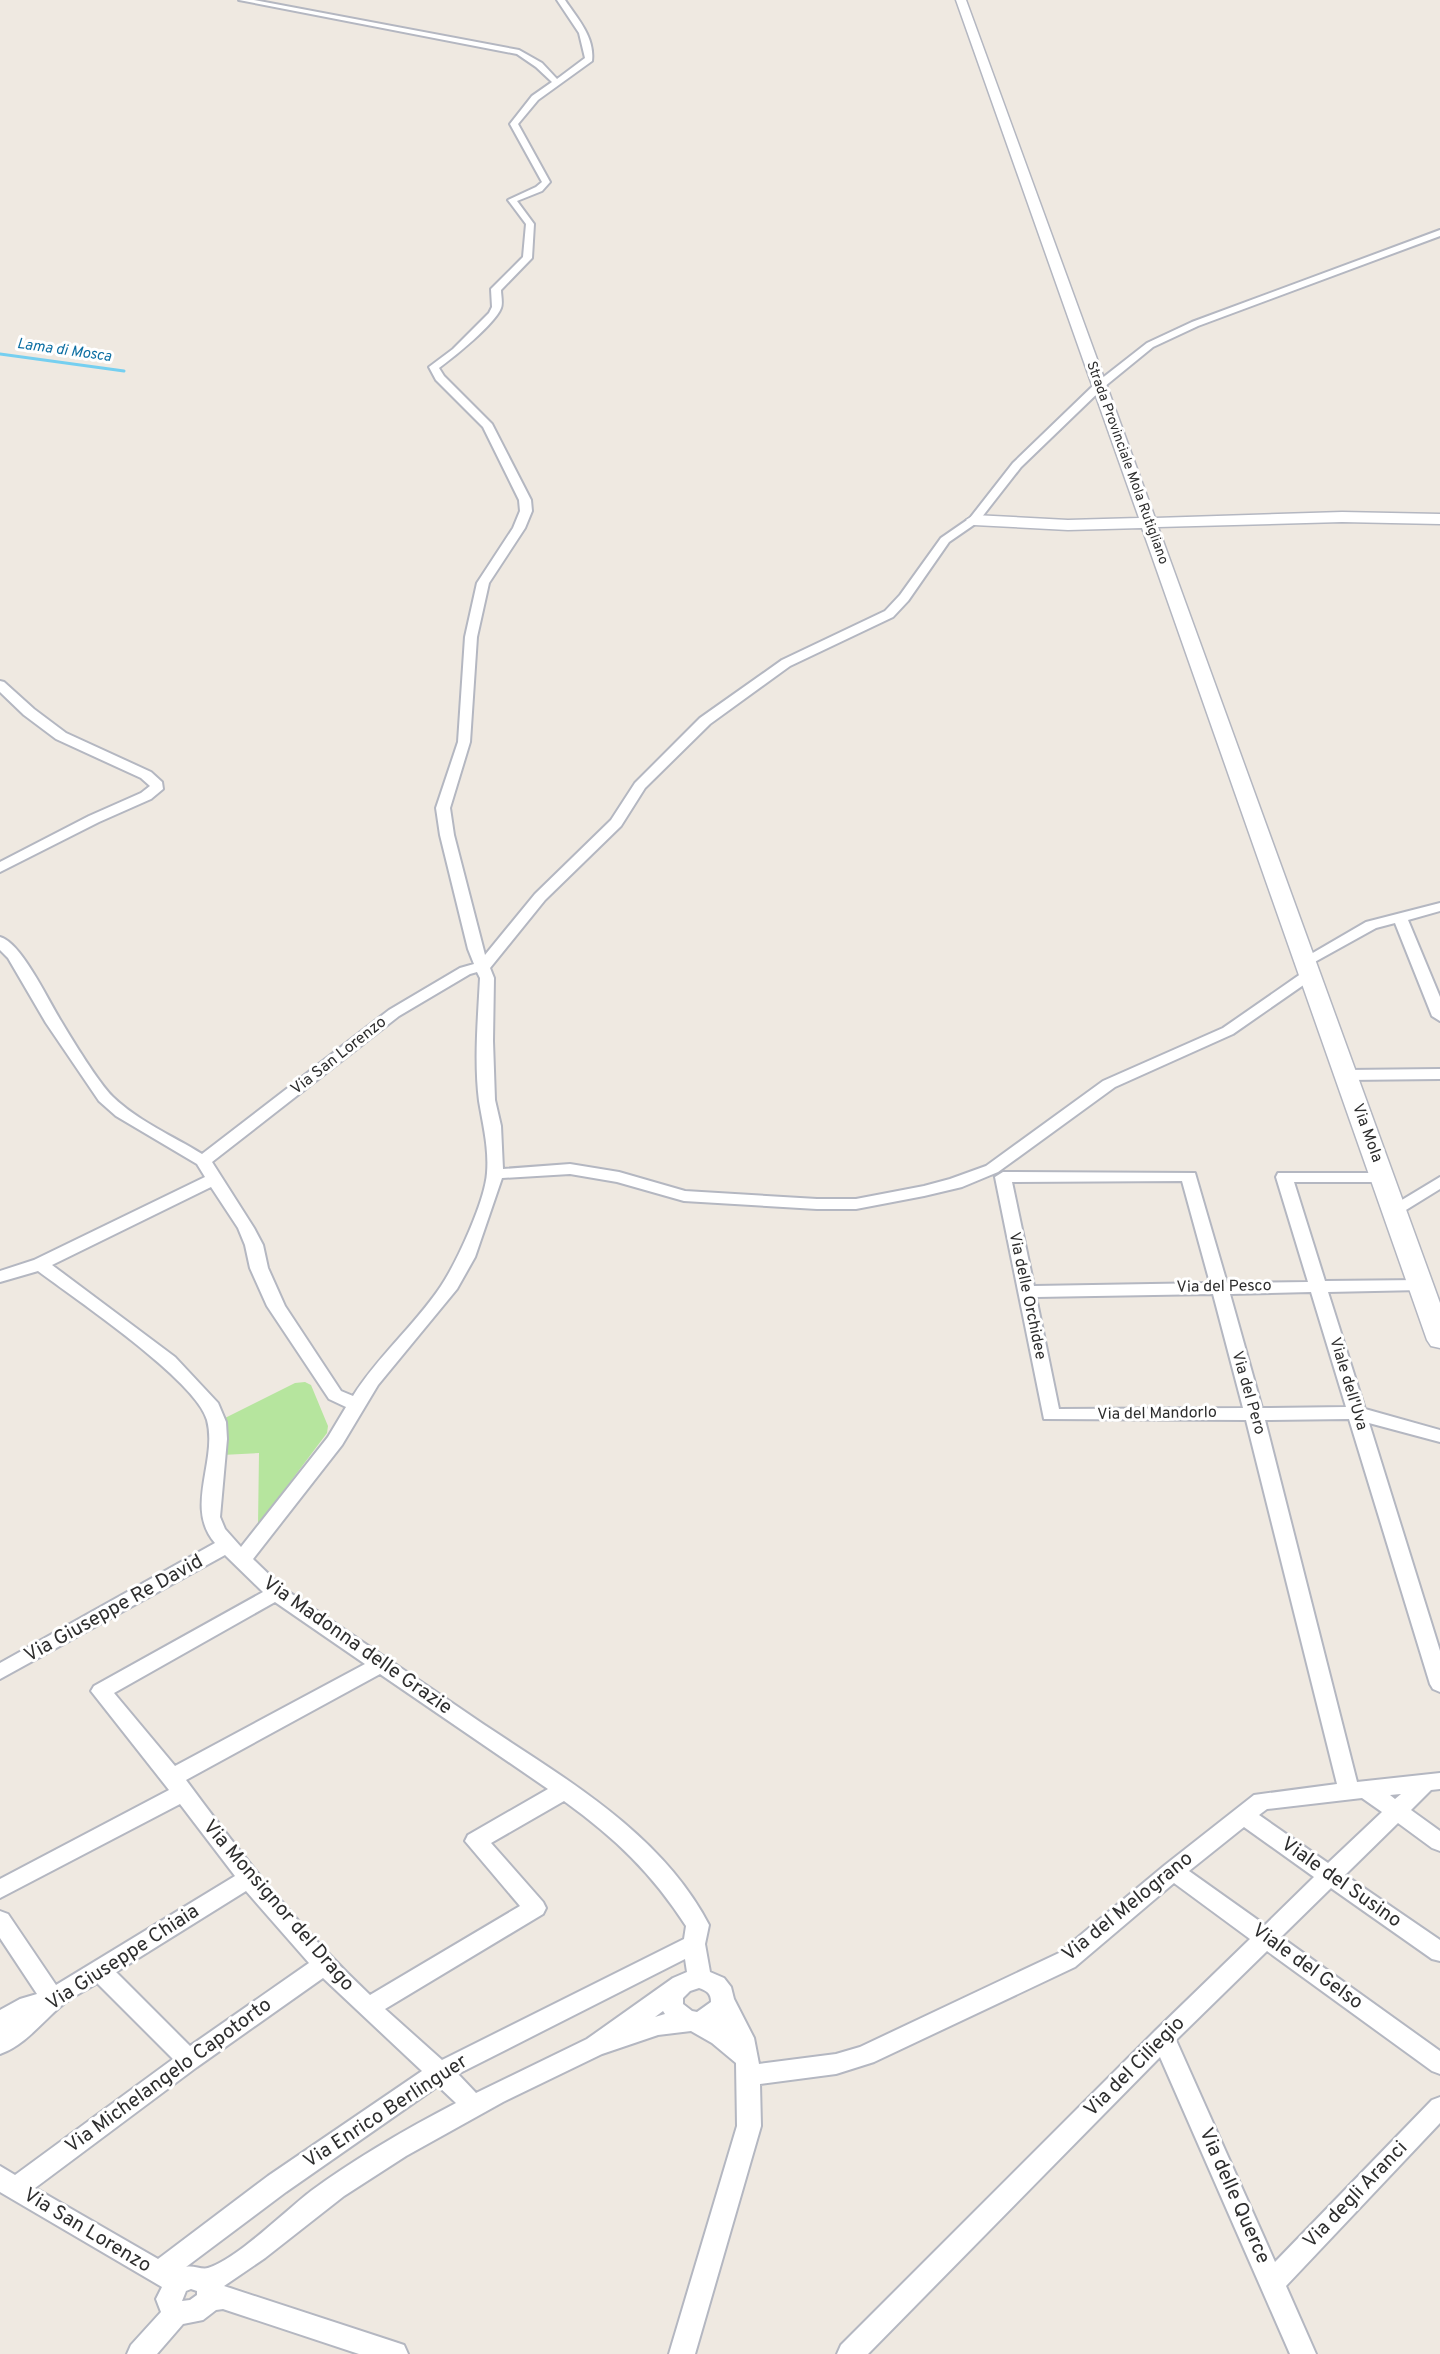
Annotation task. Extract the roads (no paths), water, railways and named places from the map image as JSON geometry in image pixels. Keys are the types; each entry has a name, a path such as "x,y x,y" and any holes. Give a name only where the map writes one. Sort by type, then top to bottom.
{"main road":[{"name":"Strada Provinciale Mola Rutigliano","path":"961,0 1293,926"},
{"path":"974,520 1049,525 1321,518 1440,519"},
{"name":"Via Mola","path":"1293,926 1440,1340"}],"street":[{"path":"243,0 519,52 539,64 556,82"},
{"path":"242,1560 335,1441 371,1382 458,1274 488,1200 495,1174 493,1126 487,1100 485,1041 487,978 484,966 475,949 447,835 443,808 464,742 471,637 483,583 519,528 526,511 525,500 488,426 441,378 434,367 456,351 493,314 497,308 496,289 527,258 530,224 512,200 539,189 546,182 514,124 535,98 589,59 587,39 579,23 561,0"},
{"path":"484,966 540,897 616,823 640,786 705,721 786,663 889,614 904,598 945,540 974,520 1017,465 1100,385 1150,345 1166,336 1306,281 1366,262 1440,233"},
{"path":"0,685 61,736 146,775 157,785 156,789 146,796 94,819 0,868"},
{"path":"495,1174 570,1169 619,1177 684,1196 818,1204 855,1204 956,1183 992,1169 1109,1084 1228,1031 1308,968 1371,925 1440,907"},
{"path":"1400,917 1440,1016"},
{"path":"0,941 14,956 54,1023 105,1098 141,1125 203,1161 246,1228 254,1245 259,1268 276,1306 334,1395 357,1406"},
{"name":"Via San Lorenzo","path":"203,1161 348,1051 394,1012 455,976 484,966"},
{"path":"1347,1076 1440,1074"},
{"name":"Via del Pero","path":"1003,1177 1189,1176 1358,1791"},
{"name":"Via delle Orchidee","path":"1003,1177 1051,1415"},
{"name":"Viale dell'Uva","path":"1383,1177 1284,1178 1440,1684"},
{"path":"0,1277 40,1264 215,1179"},
{"path":"1395,1209 1440,1182"},
{"name":"Via Madonna delle Grazie","path":"40,1264 170,1361 212,1407 217,1422 218,1439 210,1517 216,1532 227,1545 276,1593 591,1809 668,1881 698,1924 694,1944 700,1978"},
{"name":"Via del Pesco","path":"1027,1292 1421,1285"},
{"name":"Via del Mandorlo","path":"1051,1415 1356,1413 1440,1436"},
{"name":"Via Giuseppe Re David","path":"0,1672 227,1545"},
{"name":"Via Monsignor del Drago","path":"276,1593 101,1691 249,1878 324,1965 473,2105"},
{"path":"0,1889 380,1665"},
{"name":"Via del Melograno","path":"747,2066 836,2064 866,2055 1067,1960 1173,1871 1262,1801 1432,1782"},
{"name":"Via del Ciliegio","path":"850,2354 1163,2038 1396,1810 1432,1782"},
{"path":"368,2008 535,1908 476,1841 564,1790"},
{"path":"1358,1791 1396,1810 1440,1842"},
{"name":"Viale del Susino","path":"1242,1815 1440,1952"},
{"name":"Viale del Gelso","path":"1173,1871 1440,2064"},
{"name":"Via Giuseppe Chiaia","path":"0,2044 34,2019 53,1999 249,1878"},
{"path":"0,1920 53,1999 28,2006 0,2022"},
{"name":"Via Enrico Berlinguer","path":"167,2278 277,2184 440,2072 694,1944"},
{"name":"Via Michelangelo Capotorto","path":"8,2183 324,1965"},
{"path":"99,1970 189,2060"},
{"path":"595,2046 684,1982 700,1978 716,1984 721,1990 723,2000 742,2038 747,2066 749,2126 682,2354"},
{"path":"673,1992 672,2006 682,2018 710,2030 747,2066"},
{"path":"207,2290 218,2277 260,2248 332,2190 390,2151 473,2105 595,2046 660,2026 714,2017 720,2011 723,2000"},
{"name":"Via delle Querce","path":"1163,2038 1303,2354"},
{"name":"Via degli Aranci","path":"1273,2282 1440,2107"},
{"name":"Via San Lorenzo","path":"8,2183 167,2278"},
{"path":"167,2278 201,2279 207,2290 206,2304 196,2312 178,2312 170,2304 167,2278"},
{"path":"207,2290 396,2354"},
{"path":"140,2354 178,2312"}],"waterway":[{"name":"Lama di Mosca","path":"0,354 124,371"}]}
